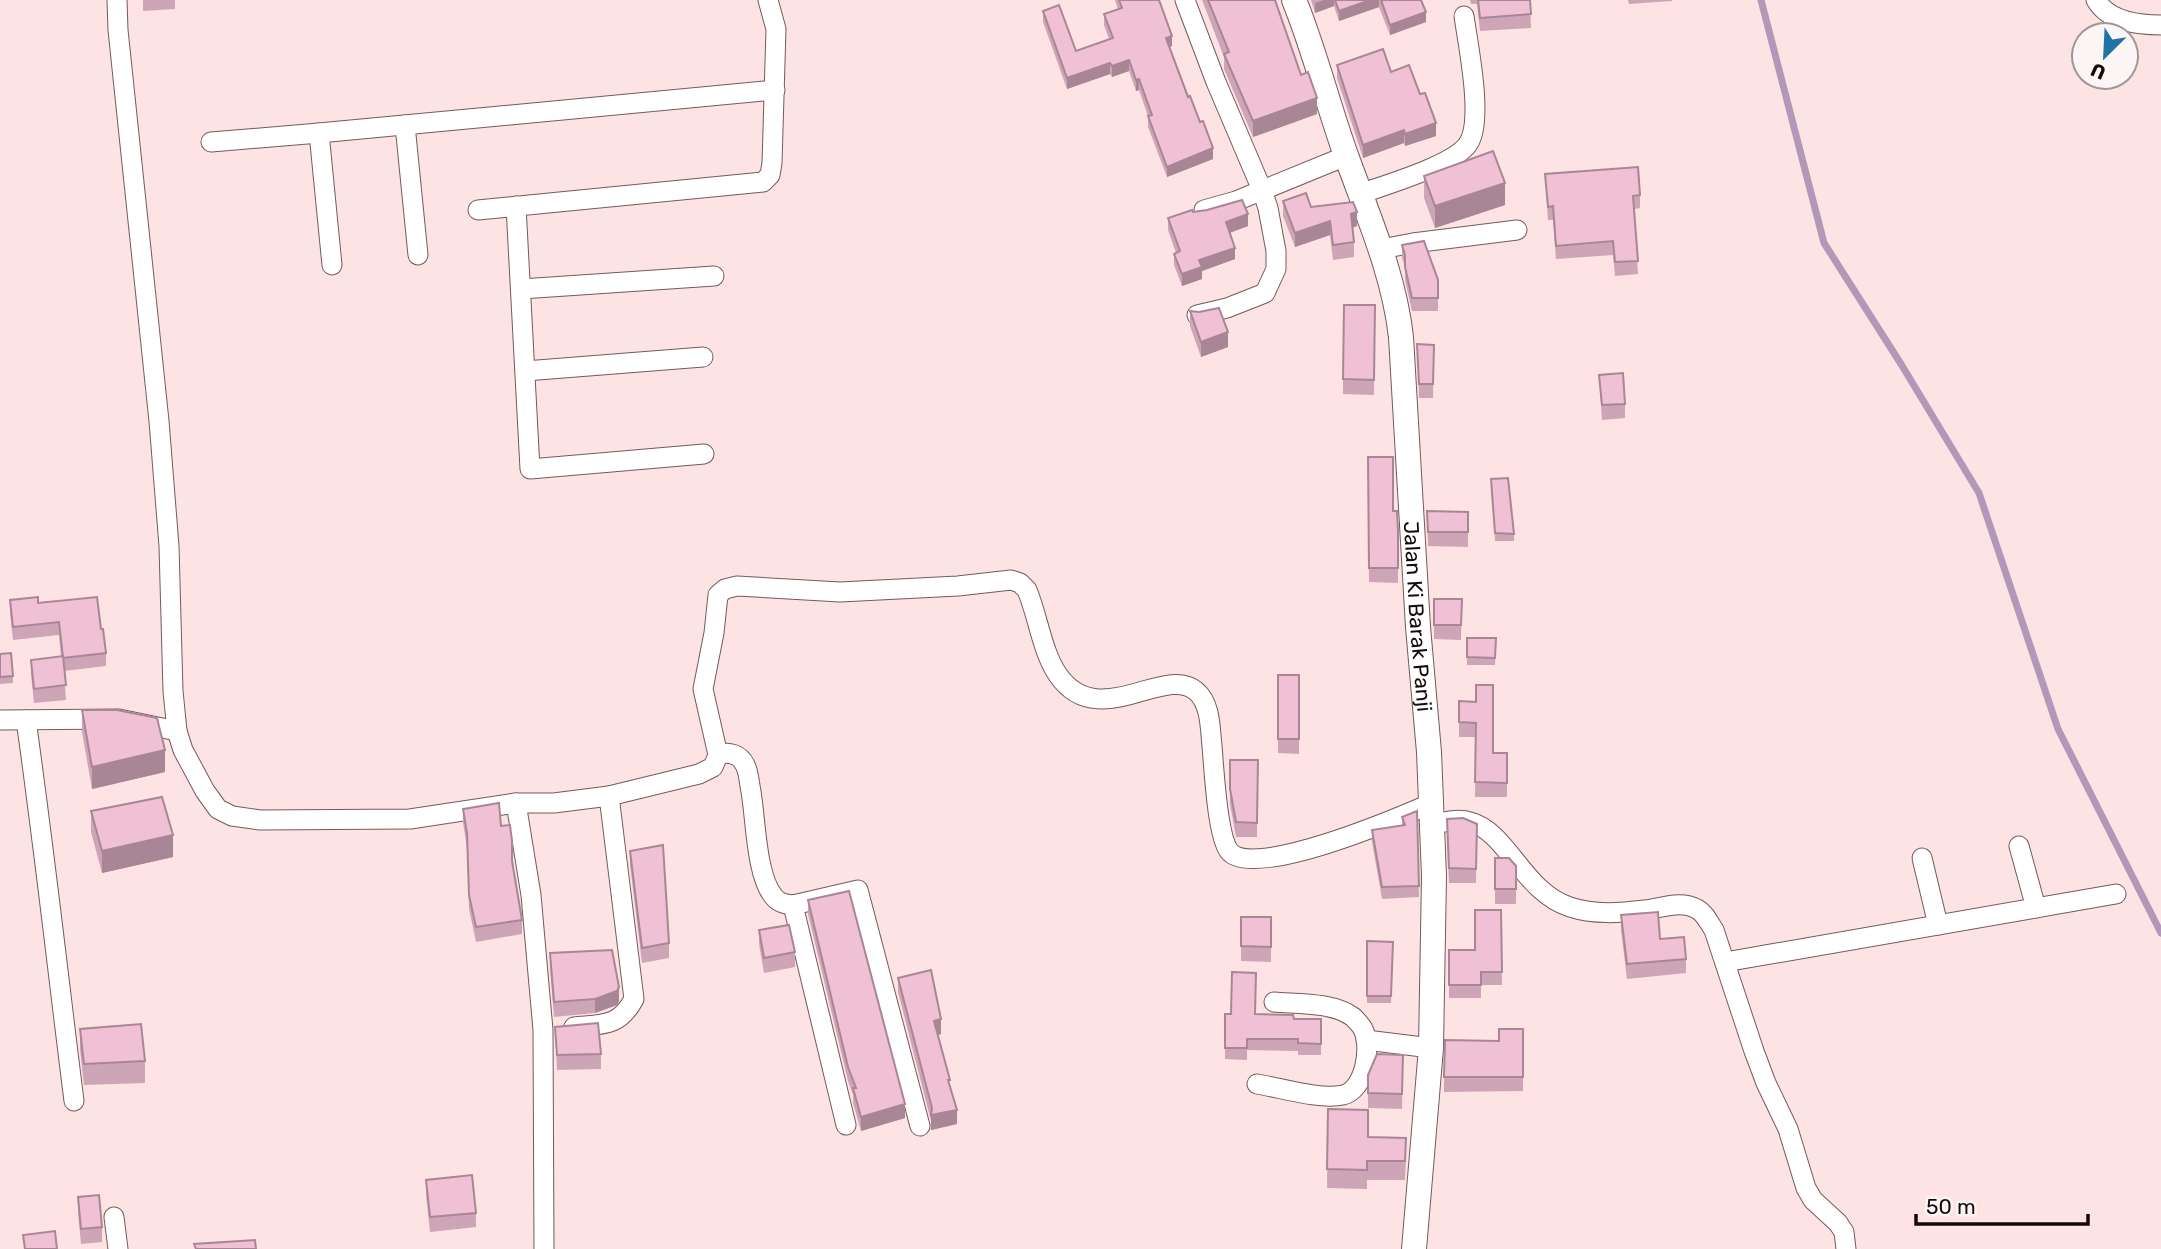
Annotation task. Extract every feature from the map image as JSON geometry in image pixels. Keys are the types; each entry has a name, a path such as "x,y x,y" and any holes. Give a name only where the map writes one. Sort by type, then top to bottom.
{"street":[{"path":"117,0 159,421 169,546 173,691 177,731 183,750 218,809 232,816 282,821 410,819 516,803 554,803 609,796 699,774 713,767 718,755 703,689 718,595 725,589 752,586 840,593 1011,580 1020,583 1027,590 1056,673 1070,689 1082,696 1116,698 1174,685 1185,685 1195,690 1203,700 1209,723 1219,822 1228,850 1236,857 1249,859 1324,845 1374,828 1432,814 1482,826 1492,833 1528,879 1550,899 1569,907 1586,911 1623,912 1680,904 1699,910 1714,930 1758,1062 1788,1129 1806,1188 1813,1200 1838,1223 1843,1232 1846,1249"},
{"path":"478,210 763,182 770,175 772,163 775,90 776,29 768,0"},
{"path":"1185,0 1221,95 1262,190 1276,251 1276,269 1265,293 1227,308 1196,316"},
{"name":"Jalan Ki Barak Panji","path":"1294,0 1346,156 1381,249 1401,337 1418,627 1429,752 1434,947 1431,1048 1414,1249"},
{"path":"2096,0 2115,17 2140,25 2161,25"},
{"path":"1360,194 1450,160 1468,145 1473,130 1474,94 1464,16"},
{"path":"211,142 775,90"},
{"path":"405,125 418,256"},
{"path":"319,132 332,265"},
{"path":"1204,210 1346,156"},
{"path":"516,206 530,469 704,454"},
{"path":"1381,249 1517,230"},
{"path":"521,289 714,276"},
{"path":"525,371 703,357"},
{"path":"0,720 119,719 177,731"},
{"path":"26,720 74,1101"},
{"path":"718,755 736,754 745,764 752,792 760,860 772,895 782,904 793,905 858,890 920,1126"},
{"path":"543,1030 595,1025 615,1020 626,1013 634,999 609,796"},
{"path":"516,803 531,895 543,1030 544,1249"},
{"path":"2020,846 2036,908"},
{"path":"1922,858 1938,925"},
{"path":"1725,962 2116,894"},
{"path":"793,905 846,1125"},
{"path":"1257,1084 1322,1095 1342,1095 1354,1090 1362,1079 1366,1040 1363,1028 1351,1016 1333,1008 1274,1002"},
{"path":"1366,1040 1431,1048"},
{"path":"114,1216 118,1249"}],"building":[{"path":"1119,0 1159,0 1172,36 1166,38 1188,97 1190,96 1200,122 1203,121 1213,148 1167,167 1148,116 1152,115 1129,60 1112,66 1110,63 1067,78 1043,11 1059,5 1076,51 1113,38 1104,14 1122,8"},
{"path":"1208,0 1275,0 1301,75 1308,72 1317,98 1253,121 1224,54 1229,52"},
{"path":"1335,0 1370,0 1339,11"},
{"path":"1381,0 1421,0 1426,12 1390,25"},
{"path":"1478,0 1530,0 1531,14 1480,18"},
{"path":"1383,49 1391,72 1409,65 1420,94 1425,93 1436,123 1405,134 1404,130 1363,145 1337,65"},
{"path":"1493,151 1505,183 1435,206 1424,176"},
{"path":"1638,167 1640,195 1633,196 1638,261 1615,262 1613,241 1556,246 1553,206 1548,207 1545,174"},
{"path":"1306,193 1311,207 1353,202 1357,212 1351,214 1354,242 1333,245 1330,221 1295,233 1283,201"},
{"path":"1242,200 1248,214 1226,222 1235,248 1199,260 1202,267 1182,274 1174,254 1180,251 1168,218 1192,210 1207,210"},
{"path":"1424,241 1438,280 1438,298 1412,298 1402,245"},
{"path":"1344,305 1375,305 1374,380 1343,379"},
{"path":"1219,308 1228,332 1201,342 1190,311"},
{"path":"1417,344 1434,345 1433,384 1419,384"},
{"path":"1623,373 1625,404 1602,405 1599,375"},
{"path":"1368,457 1393,457 1393,511 1397,511 1398,568 1369,568"},
{"path":"1508,478 1514,534 1495,533 1491,479"},
{"path":"1427,511 1468,512 1468,532 1428,532"},
{"path":"38,597 38,603 97,597 106,653 63,658 59,622 13,627 10,600"},
{"path":"1434,599 1462,599 1461,625 1434,625"},
{"path":"1467,638 1496,638 1495,658 1467,657"},
{"path":"11,653 13,676 0,677 0,654"},
{"path":"63,656 66,685 34,689 31,660"},
{"path":"1278,675 1299,675 1299,739 1278,739"},
{"path":"1476,685 1493,685 1493,753 1507,753 1507,783 1475,782 1476,723 1459,722 1459,701 1476,702"},
{"path":"82,710 117,710 157,718 165,750 92,767"},
{"path":"1230,760 1258,760 1257,823 1236,822 1230,789"},
{"path":"162,797 173,835 102,851 91,811"},
{"path":"499,803 501,826 510,825 512,861 522,920 476,927 469,895 467,833 463,809"},
{"path":"1417,811 1419,886 1382,887 1372,830 1405,825 1402,817"},
{"path":"1463,818 1477,824 1476,869 1449,868 1447,819"},
{"path":"663,845 669,943 642,948 630,851"},
{"path":"1495,858 1509,858 1516,866 1516,889 1495,889"},
{"path":"849,891 905,1104 861,1117 808,900"},
{"path":"1475,910 1501,910 1502,972 1481,972 1481,985 1449,985 1449,950 1475,950"},
{"path":"1658,912 1660,939 1684,937 1686,959 1627,964 1621,915"},
{"path":"1241,917 1271,917 1271,947 1241,946"},
{"path":"789,925 795,952 764,958 759,930"},
{"path":"1367,941 1393,942 1391,996 1367,996"},
{"path":"612,950 619,987 617,991 595,999 554,1002 550,953"},
{"path":"931,970 941,1019 934,1021 957,1110 931,1115 932,1108 898,978"},
{"path":"1232,972 1256,973 1255,1014 1321,1019 1321,1044 1298,1043 1298,1039 1247,1039 1247,1048 1225,1048 1225,1014 1231,1014"},
{"path":"598,1023 601,1054 557,1055 555,1027"},
{"path":"141,1024 145,1061 84,1064 80,1029"},
{"path":"1499,1029 1523,1029 1523,1077 1444,1077 1445,1040 1499,1041"},
{"path":"1377,1054 1403,1055 1402,1094 1368,1093 1368,1075"},
{"path":"1328,1109 1368,1110 1368,1137 1406,1138 1405,1161 1367,1161 1367,1170 1327,1169"},
{"path":"472,1175 476,1213 430,1217 426,1180"},
{"path":"99,1195 102,1227 81,1229 78,1197"},
{"path":"55,1231 57,1249 25,1249 23,1235"},
{"path":"255,1240 256,1249 196,1249 194,1244"}],"waterway":[{"path":"1761,0 1824,243 1979,493 2058,729 2161,933"}]}
